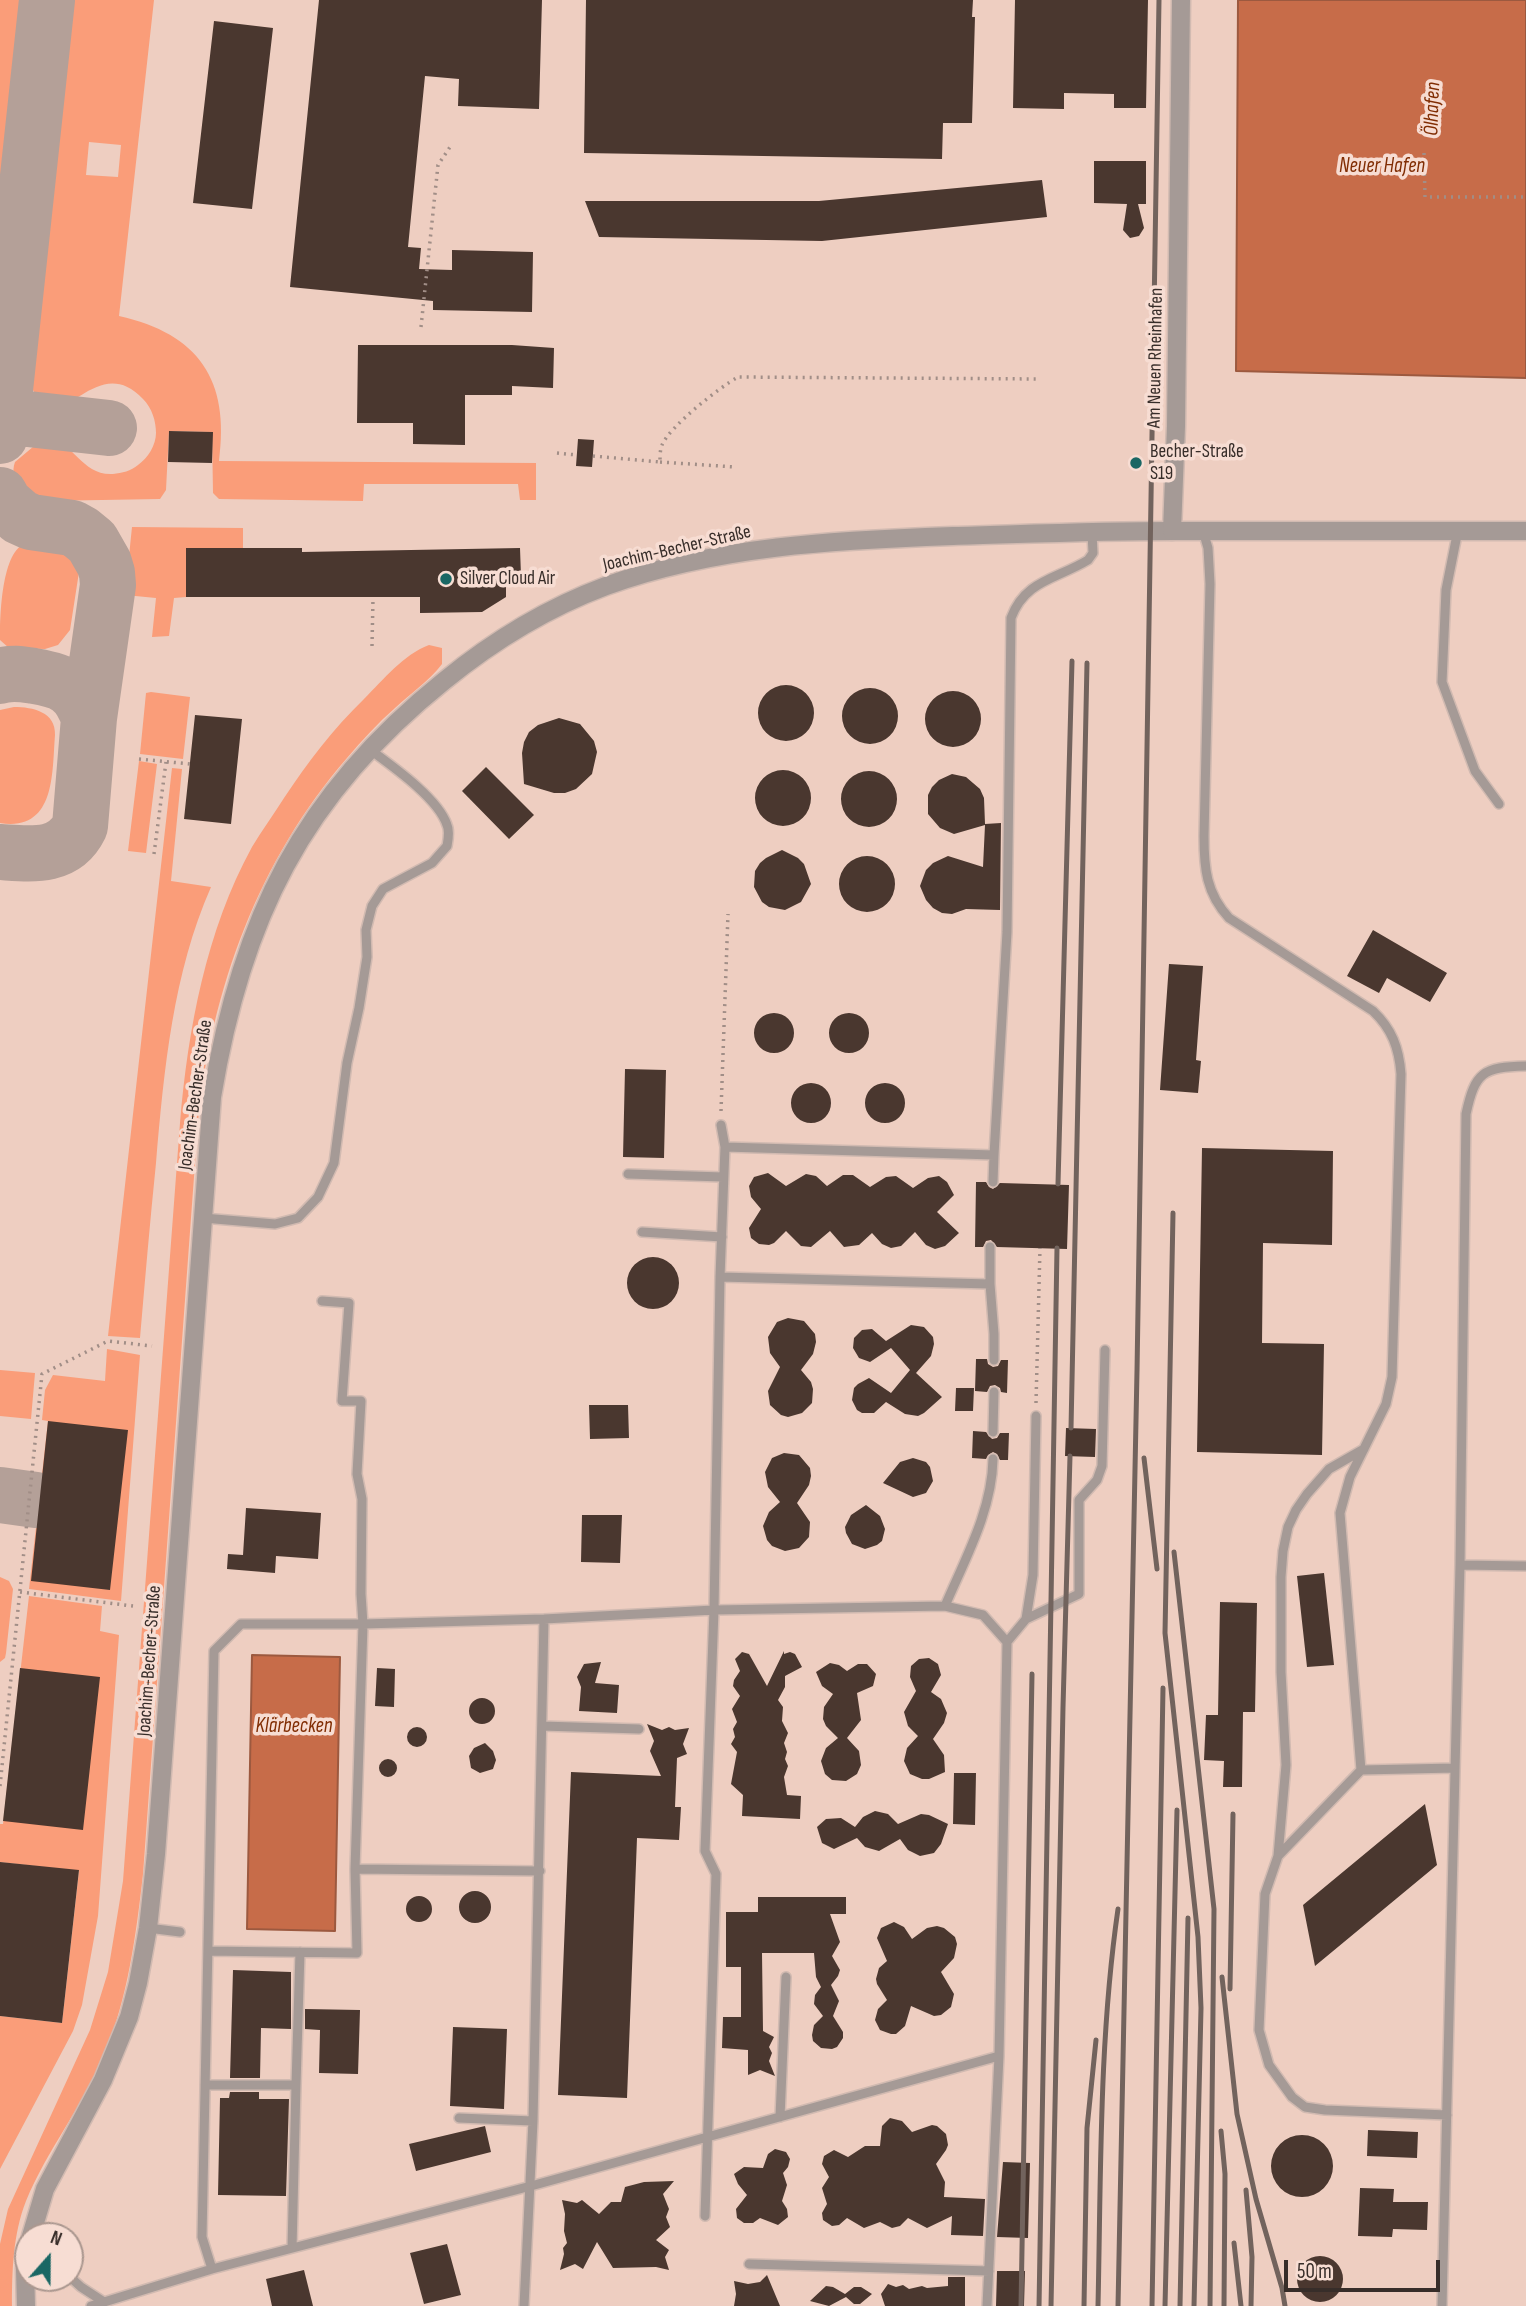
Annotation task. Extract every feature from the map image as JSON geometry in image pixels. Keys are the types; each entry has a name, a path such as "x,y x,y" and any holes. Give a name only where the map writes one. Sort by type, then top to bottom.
{"street":[{"name":"Am Neuen Rheinhafen","path":"1172,531 1176,426 1181,0"},
{"path":"1172,531 1526,531"},
{"name":"Joachim-Becher-Straße","path":"37,2222 45,2189 103,2080 119,2044 138,1983 148,1928 167,1709 212,1097 235,986 251,941 302,834 344,776 419,701 472,658 546,612 607,586 707,560 841,540 1172,531"}],"lane":[{"path":"1458,530 1446,590 1442,682 1475,771 1499,804"},
{"path":"1203,531 1208,548 1210,584 1204,836 1204,869 1208,886 1229,918 1373,1011 1394,1037 1399,1054 1401,1074 1392,1377 1387,1404 1350,1477 1340,1513 1361,1770"},
{"path":"993,1182 1007,932 1011,618 1016,605 1034,587 1088,560 1093,553 1092,533"},
{"path":"203,1218 275,1224 298,1218 318,1198 334,1163 365,970 366,930 372,906 383,889 432,863 447,846 448,826 439,812 406,776 369,749"},
{"path":"1442,2306 1460,1565 1466,1114 1474,1084 1481,1075 1507,1066 1526,1066"},
{"path":"705,2216 716,1874 705,1851 714,1610 725,1147 721,1125"},
{"path":"725,1147 994,1155"},
{"path":"628,1174 723,1177"},
{"path":"642,1232 722,1237"},
{"path":"990,1247 994,1360"},
{"path":"720,1276 990,1284"},
{"path":"208,1951 357,1953 355,1869 363,1624 362,1499 357,1474 361,1401 342,1401 349,1303 322,1301"},
{"path":"987,2306 999,2056 1007,1642 1026,1619 1079,1594 1080,1500 1097,1480 1102,1466 1105,1350"},
{"path":"993,1432 994,1392"},
{"path":"1026,1619 1033,1575 1036,1416"},
{"path":"1364,1449 1329,1469 1307,1494 1288,1527 1283,1550 1281,1672 1286,1765 1278,1857 1265,1894 1259,2030 1269,2065 1292,2097 1305,2107 1447,2115"},
{"path":"945,1606 984,1513 993,1475 993,1459"},
{"path":"1460,1565 1526,1566"},
{"path":"212,2269 202,2237 214,1651 241,1624 363,1624 544,1619 714,1610 945,1606 983,1615 1007,1642"},
{"path":"524,2306 533,2121 544,1619"},
{"path":"542,1726 639,1729"},
{"path":"1278,1857 1361,1770 1455,1768"},
{"path":"355,1869 540,1871"},
{"path":"148,1928 180,1932"},
{"path":"292,2248 300,1952"},
{"path":"780,2117 786,1977"},
{"path":"91,2306 212,2269 531,2186 999,2056"},
{"path":"205,2085 296,2085"},
{"path":"459,2118 533,2121"},
{"path":"749,2264 989,2271"},
{"path":"84,2289 104,2302"},
{"path":"127,2306 132,2293"}],"path":[{"path":"421,327 438,165 450,147"},
{"path":"1424,153 1425,197 1526,197"},
{"path":"660,462 662,445 672,432 726,383 738,377 1039,379"},
{"path":"557,453 577,454"},
{"path":"593,456 735,467"},
{"path":"372,646 373,598"},
{"path":"139,759 190,765"},
{"path":"154,854 166,762"},
{"path":"721,1125 728,914"},
{"path":"1036,1416 1040,1248"},
{"path":"0,1786 42,1374 108,1341 152,1346"},
{"path":"20,1592 133,1606"}],"shaded area":[{"path":"0,0 1238,0 1236,371 1526,378 1526,2306 0,2306"},
{"path":"0,0 31,0 0,275"},
{"path":"69,0 154,0 119,316 147,324 170,335 189,348 203,365 213,384 219,407 219,461 536,463 536,500 520,500 518,484 364,484 363,501 219,499 213,493 212,432 169,431 166,490 160,499 43,501 20,486 14,475 15,462 46,436 56,439 93,470 113,474 129,470 142,462 151,451 156,438 156,428 149,406 128,387 114,384 100,386 55,407 46,404 33,391 23,375 64,6","holes":["89,142 121,145 118,177 86,175"]},
{"path":"132,527 243,528 243,548 186,549 186,597 174,598 169,636 152,637 156,598 125,595"},
{"path":"27,543 66,551 72,556 79,572 70,630 58,645 45,649 9,648 0,640 7,571 18,548"},
{"path":"429,645 442,648 442,664 358,745 316,797 288,839 244,928 214,1024 198,1122 143,1874 134,1943 125,1989 104,2055 44,2164 26,2201 20,2222 14,2222 12,2306 0,2306 0,2244 8,2209 90,2030 108,1972 123,1881 180,1123 188,1052 202,981 222,912 236,879 252,847 284,798 321,746 353,710 402,661"},
{"path":"146,693 190,697 183,759 140,754"},
{"path":"14,707 42,712 52,721 55,735 53,766 47,796 41,809 32,818 18,823 0,823 0,710"},
{"path":"139,761 157,764 146,853 128,851"},
{"path":"172,768 182,769 171,881 211,887 188,953 172,1022 140,1338 108,1336"},
{"path":"107,1349 140,1355 121,1601 29,1589 48,1421 42,1420 45,1390 53,1375 105,1381"},
{"path":"0,1370 35,1373 31,1419 0,1416"},
{"path":"0,1577 9,1581 13,1589 6,1653 0,1662"},
{"path":"29,1596 102,1606 100,1631 119,1635 98,1916 82,2005 73,2031 0,2169 0,2016 62,2023 79,1871 0,1862 0,1824 3,1824"}],"water":[{"name":"Neuer Hafen","path":"1238,0 1526,0 1526,378 1236,371"},
{"name":"Klärbecken","path":"252,1655 340,1657 335,1931 247,1929"}],"building":[{"path":"319,0 542,0 539,109 458,106 459,79 425,76 408,247 421,248 419,269 452,270 452,250 533,252 532,312 433,310 433,301 290,287"},
{"path":"586,0 973,0 972,17 975,17 972,123 943,123 942,159 584,153"},
{"path":"1015,0 1148,0 1146,108 1114,108 1114,94 1064,93 1064,109 1013,108"},
{"path":"214,21 273,28 252,209 193,203"},
{"path":"1094,161 1146,161 1146,204 1138,204 1144,228 1139,236 1130,238 1123,230 1127,204 1094,203"},
{"path":"1042,180 1047,217 822,241 599,237 585,201 819,201"},
{"path":"358,345 512,345 554,348 553,388 512,386 512,395 465,395 465,445 413,444 413,423 357,423"},
{"path":"169,431 213,432 212,463 168,462"},
{"path":"578,439 594,440 592,467 576,466"},
{"path":"186,548 302,548 302,552 520,548 521,576 506,576 506,597 482,612 420,613 420,597 186,597"},
{"path":"780,685 792,685 802,689 810,697 814,713 810,729 802,737 792,741 780,741 770,737 762,729 758,719 758,707 762,697 770,689"},
{"path":"864,688 876,688 886,692 894,700 898,716 894,732 886,740 876,744 864,744 854,740 846,732 842,722 842,710 846,700 854,692"},
{"path":"947,691 959,691 969,695 977,703 981,719 977,735 969,743 959,747 947,747 937,743 929,735 925,725 925,713 929,703 937,695"},
{"path":"195,715 242,719 231,824 184,819"},
{"path":"559,718 580,724 594,741 597,752 592,774 576,789 565,793 554,793 524,784 522,753 529,732 538,725"},
{"path":"486,767 534,815 509,839 462,791"},
{"path":"777,770 789,770 799,774 807,782 811,798 807,814 799,822 789,826 777,826 767,822 759,814 755,804 755,792 759,782 767,774"},
{"path":"863,771 875,771 889,779 897,793 895,810 889,819 875,827 863,827 846,815 841,805 841,793 853,776"},
{"path":"952,774 966,777 980,789 984,798 985,824 1001,823 1000,910 966,909 952,914 942,913 926,900 920,886 926,870 933,863 948,856 983,867 985,825 954,834 940,828 928,814 928,795 932,787"},
{"path":"782,850 804,864 811,884 801,902 785,910 769,907 762,902 754,887 755,871 760,863"},
{"path":"861,856 873,856 883,860 891,868 895,884 891,900 883,908 873,912 861,912 851,908 843,900 839,890 839,878 843,868 851,860"},
{"path":"1373,930 1447,973 1430,1002 1387,978 1379,993 1347,976"},
{"path":"1169,964 1203,966 1196,1060 1201,1061 1198,1093 1160,1090"},
{"path":"774,1013 782,1014 788,1019 793,1025 793,1041 788,1047 782,1052 774,1053 766,1052 760,1047 755,1041 754,1033 755,1025 760,1019 766,1014"},
{"path":"849,1013 857,1014 863,1019 868,1025 868,1041 863,1047 857,1052 849,1053 841,1052 835,1047 830,1041 829,1033 830,1025 835,1019 841,1014"},
{"path":"625,1069 666,1070 664,1158 623,1157"},
{"path":"811,1083 819,1084 825,1089 830,1095 830,1111 825,1117 819,1122 811,1123 803,1122 797,1117 792,1111 791,1103 792,1095 797,1089 803,1084"},
{"path":"885,1083 893,1084 899,1089 904,1095 904,1111 899,1117 893,1122 885,1123 877,1122 871,1117 866,1111 865,1103 866,1095 871,1089 877,1084"},
{"path":"1202,1148 1333,1151 1332,1245 1263,1243 1262,1343 1324,1344 1322,1455 1197,1452"},
{"path":"768,1173 786,1186 806,1174 816,1176 827,1186 843,1175 853,1175 870,1187 886,1177 896,1176 913,1188 928,1178 939,1176 947,1182 954,1195 937,1212 959,1233 945,1246 935,1249 926,1245 915,1232 901,1246 891,1248 882,1244 872,1233 859,1245 844,1247 830,1231 811,1247 801,1246 786,1231 774,1243 759,1244 751,1238 749,1228 761,1209 751,1197 749,1186 754,1177"},
{"path":"976,1182 986,1182 993,1189 1000,1183 1069,1185 1067,1249 997,1247 991,1240 986,1241 983,1247 975,1247"},
{"path":"653,1257 663,1259 671,1265 677,1273 677,1293 671,1301 663,1307 653,1309 643,1307 635,1301 629,1293 627,1283 629,1273 635,1265 643,1259"},
{"path":"788,1318 804,1321 815,1334 816,1342 813,1354 801,1370 811,1382 812,1403 802,1413 788,1417 781,1415 770,1405 768,1391 780,1367 770,1353 768,1337 777,1322"},
{"path":"911,1325 924,1327 933,1337 931,1356 916,1373 942,1397 918,1416 905,1414 886,1402 874,1413 862,1413 857,1410 852,1400 854,1388 858,1384 869,1378 891,1393 910,1370 891,1348 870,1362 859,1358 853,1348 854,1338 862,1330 872,1329 886,1341"},
{"path":"976,1359 987,1359 988,1364 993,1367 998,1366 1001,1360 1008,1360 1007,1393 1001,1392 995,1385 990,1386 987,1392 975,1391"},
{"path":"956,1388 974,1388 973,1411 955,1411"},
{"path":"589,1405 628,1405 629,1438 590,1439"},
{"path":"48,1421 128,1430 110,1590 31,1581"},
{"path":"1066,1428 1096,1429 1095,1457 1065,1456"},
{"path":"973,1431 986,1432 992,1439 997,1438 1000,1433 1009,1433 1008,1460 1000,1460 993,1452 986,1459 972,1458"},
{"path":"784,1453 799,1455 810,1468 811,1476 809,1485 797,1503 810,1522 809,1537 799,1548 785,1551 772,1546 763,1526 769,1512 780,1502 768,1487 765,1472 772,1458"},
{"path":"913,1458 926,1462 930,1467 933,1481 926,1493 913,1497 883,1483 900,1462"},
{"path":"866,1505 880,1516 885,1529 882,1541 865,1549 852,1544 845,1527 851,1515"},
{"path":"246,1508 321,1513 318,1559 276,1556 275,1573 227,1569 228,1554 243,1555"},
{"path":"582,1515 622,1515 620,1563 581,1562"},
{"path":"1324,1573 1334,1665 1307,1667 1297,1576"},
{"path":"1220,1602 1257,1603 1255,1712 1243,1712 1242,1787 1223,1787 1224,1761 1204,1760 1206,1715 1218,1715"},
{"path":"784,1651 784,1654 795,1654 802,1667 785,1676 785,1687 778,1700 783,1707 782,1721 788,1733 784,1743 788,1766 784,1777 787,1795 801,1796 800,1819 742,1816 743,1795 731,1784 737,1752 731,1744 737,1722 732,1709 740,1696 733,1686 740,1671 735,1659 742,1652 749,1654 767,1686"},
{"path":"929,1658 938,1664 941,1675 931,1692 941,1699 947,1713 933,1739 944,1755 945,1772 922,1779 910,1774 904,1761 907,1748 918,1736 908,1726 904,1712 916,1691 910,1677 911,1666 919,1659"},
{"path":"601,1662 595,1683 619,1685 617,1713 579,1711 581,1687 577,1677 584,1664"},
{"path":"830,1663 847,1671 858,1664 867,1664 876,1674 873,1686 857,1693 861,1720 847,1738 859,1751 861,1765 857,1774 846,1781 832,1780 825,1774 821,1761 826,1748 838,1738 823,1719 824,1707 833,1694 822,1686 816,1672"},
{"path":"20,1668 100,1677 83,1830 3,1821"},
{"path":"377,1668 395,1669 394,1707 375,1706"},
{"path":"482,1698 491,1702 495,1711 491,1720 482,1724 473,1720 469,1711 473,1702"},
{"path":"647,1724 662,1730 669,1727 675,1730 689,1728 683,1744 687,1754 677,1758 675,1807 681,1807 679,1840 637,1838 627,2098 558,2095 571,1772 661,1776 650,1751 654,1741"},
{"path":"413,1727 421,1727 427,1737 421,1747 413,1747 407,1741 407,1733"},
{"path":"485,1743 493,1751 496,1760 493,1769 480,1773 471,1768 469,1756 474,1748"},
{"path":"388,1759 394,1762 397,1768 394,1774 388,1777 382,1774 379,1768 382,1762"},
{"path":"954,1773 976,1773 975,1825 953,1824"},
{"path":"1425,1804 1437,1865 1315,1966 1303,1905"},
{"path":"875,1811 888,1814 898,1824 921,1814 948,1824 941,1844 934,1853 920,1856 908,1850 900,1839 879,1851 865,1847 857,1838 834,1849 822,1843 817,1827 826,1819 841,1818 855,1827 863,1817"},
{"path":"0,1862 79,1870 62,2023 0,2016"},
{"path":"475,1891 486,1896 491,1907 486,1918 475,1923 464,1918 459,1907 464,1896"},
{"path":"419,1896 428,1900 432,1909 428,1918 419,1922 410,1918 406,1909 410,1900"},
{"path":"758,1897 846,1897 846,1914 830,1914 840,1942 832,1956 840,1970 831,1985 839,2001 833,2016 843,2032 843,2038 837,2047 821,2048 813,2041 814,2025 823,2016 814,2004 815,1995 821,1987 816,1977 814,1953 762,1953 763,2031 774,2037 769,2047 772,2053 769,2061 775,2076 760,2070 748,2075 748,2050 722,2048 723,2017 741,2017 741,1967 726,1967 726,1912 758,1912"},
{"path":"894,1922 904,1927 912,1939 927,1928 944,1928 955,1937 957,1944 954,1958 941,1972 954,1994 951,2007 941,2015 934,2016 911,2006 905,2026 896,2034 891,2034 880,2030 875,2020 878,2009 887,2000 876,1979 879,1968 887,1961 877,1938 881,1928"},
{"path":"233,1970 291,1972 291,2029 261,2028 260,2078 230,2078"},
{"path":"305,2009 360,2010 358,2074 319,2073 320,2030 305,2029"},
{"path":"453,2027 507,2029 504,2109 450,2106"},
{"path":"230,2092 259,2092 259,2099 289,2099 286,2196 218,2195 220,2098 229,2098"},
{"path":"890,2118 902,2121 912,2132 932,2125 946,2134 948,2145 936,2164 945,2182 944,2197 985,2199 983,2236 951,2235 952,2216 927,2228 908,2218 900,2226 892,2228 880,2222 864,2228 847,2218 839,2225 832,2226 823,2220 822,2213 827,2204 822,2188 829,2177 822,2164 824,2156 834,2150 848,2157 865,2146 880,2146 882,2126"},
{"path":"485,2126 491,2152 416,2171 409,2144"},
{"path":"1368,2130 1418,2132 1417,2158 1367,2156"},
{"path":"1296,2135 1308,2135 1324,2144 1331,2154 1331,2178 1324,2188 1308,2197 1296,2197 1285,2192 1276,2183 1271,2172 1271,2160 1276,2149 1285,2140"},
{"path":"775,2149 786,2152 790,2159 783,2173 787,2185 782,2201 788,2217 778,2225 760,2218 753,2223 744,2223 737,2218 736,2209 747,2195 734,2174 744,2167 763,2168 768,2154"},
{"path":"1003,2162 1030,2163 1028,2238 997,2237"},
{"path":"674,2181 663,2194 669,2209 666,2217 670,2227 656,2240 669,2250 665,2257 669,2270 656,2267 613,2268 597,2242 583,2269 575,2264 560,2270 563,2248 567,2243 562,2200 577,2203 582,2200 599,2214 611,2202 621,2202 625,2187 644,2182"},
{"path":"1360,2188 1394,2189 1393,2202 1428,2202 1427,2230 1393,2229 1392,2237 1358,2236"},
{"path":"447,2244 461,2295 424,2304 410,2253"},
{"path":"1320,2256 1336,2263 1343,2279 1336,2295 1320,2302 1304,2295 1297,2279 1304,2263"},
{"path":"304,2270 313,2306 272,2306 266,2279"},
{"path":"997,2271 1025,2271 1024,2306 996,2306"},
{"path":"767,2275 780,2306 734,2306 734,2281 748,2284 760,2282"},
{"path":"948,2277 965,2277 965,2306 885,2306 881,2294 888,2284 896,2287 903,2285 909,2289 948,2286"},
{"path":"826,2286 845,2294 854,2287 861,2287 872,2294 860,2304 854,2304 846,2297 829,2306 810,2301"}],"taxiway":[{"path":"0,436 47,0"},
{"path":"2,416 109,428"},
{"path":"0,495 5,504 20,517 31,522 72,528 92,542 104,563 108,585 89,718 80,826 73,837 56,849 35,853 0,852"},
{"path":"0,676 21,674 62,683 75,692 89,718"},
{"path":"0,1495 36,1500"}],"railway":[{"path":"1118,2306 1137,1371 1159,0"},
{"path":"1058,1184 1072,661"},
{"path":"1071,1428 1087,663"},
{"path":"1173,1213 1165,1633 1198,1937 1201,2008 1194,2306"},
{"path":"1039,2306 1057,1248"},
{"path":"1051,2306 1070,1456"},
{"path":"1144,1458 1157,1569"},
{"path":"1174,1552 1214,1909 1210,2306"},
{"path":"1021,2306 1032,1674"},
{"path":"1152,2306 1163,1688"},
{"path":"1165,2306 1177,1810"},
{"path":"1230,1989 1233,1814"},
{"path":"1098,2306 1104,2057 1118,1909"},
{"path":"1180,2306 1188,1918"},
{"path":"1222,1977 1237,2114 1256,2199 1285,2306"},
{"path":"1084,2306 1087,2128 1096,2040"},
{"path":"1221,2131 1225,2174 1224,2306"},
{"path":"1246,2190 1252,2257 1251,2306"},
{"path":"1234,2243 1241,2306"}],"place":[{"name":"Becher-Straße S19","path":"1136,463"},
{"name":"Silver Cloud Air","path":"446,579"}],"water label":[{"name":"Ölhafen","path":"1433,109"}]}
